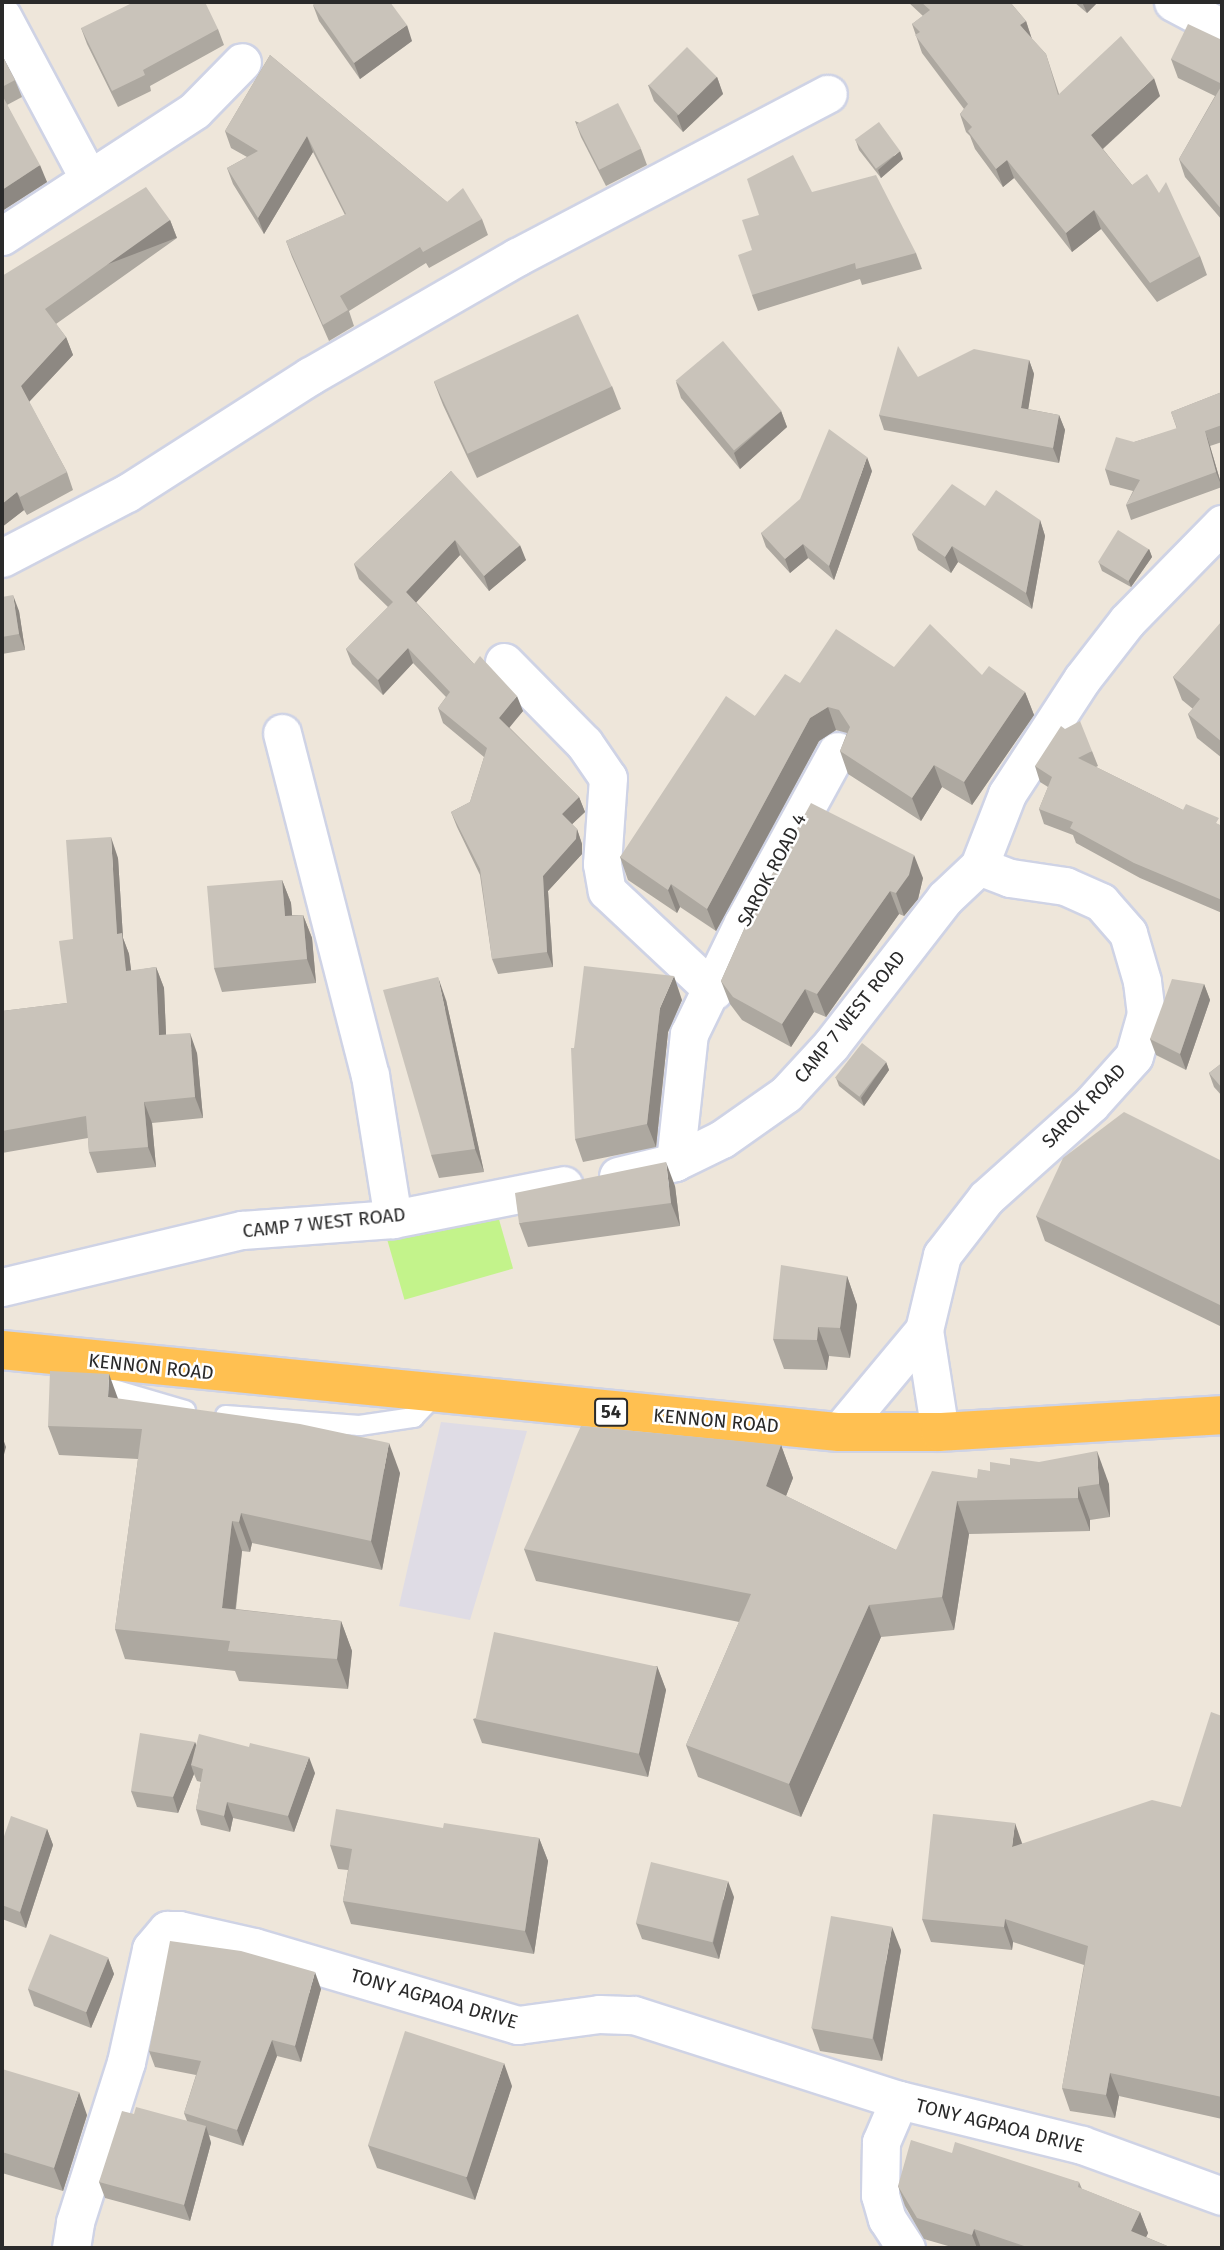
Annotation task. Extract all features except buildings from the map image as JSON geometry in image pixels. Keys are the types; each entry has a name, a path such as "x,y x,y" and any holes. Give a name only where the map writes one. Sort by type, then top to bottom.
{"highway":[{"name":"KENNON ROAD","path":"2,1350 434,1395 839,1432 940,1432 1222,1415"}],"street":[{"path":"1173,2 1222,28"},
{"path":"2,16 88,177"},
{"path":"2,236 88,177 195,110 242,62"},
{"path":"2,558 127,493 310,376 517,257 828,94"},
{"name":"CAMP 7 WEST ROAD","path":"2,1287 242,1230 393,1219 656,1170 722,1139 786,1094 831,1045 944,898 979,866 1007,794 1082,679 1127,621 1222,524"},
{"path":"504,662 584,743 608,778 602,864 607,891 714,992"},
{"path":"282,733 370,1075 393,1219"},
{"name":"SAROK ROAD 4","path":"675,1162 689,1034 714,992 743,923 837,751"},
{"name":"SAROK ROAD","path":"940,1432 924,1330 942,1255 986,1199 1091,1104 1134,1056 1146,1014 1142,981 1128,933 1101,902 1066,886 1010,878 979,866"},
{"name":"SAROK ROAD","path":"839,1432 924,1330"},
{"name":"TONY AGPAOA DRIVE","path":"71,2248 75,2222 126,2062 151,1949 167,1930 205,1934 254,1947 518,2025 600,2014 634,2015 899,2101 1083,2145 1222,2196"},
{"path":"899,2101 881,2142 880,2194 887,2219 906,2248"}],"shaded area":[{"path":"441,1422 527,1431 470,1620 399,1606"}],"green space":[{"path":"496,1209 513,1269 404,1300 387,1240"}]}
